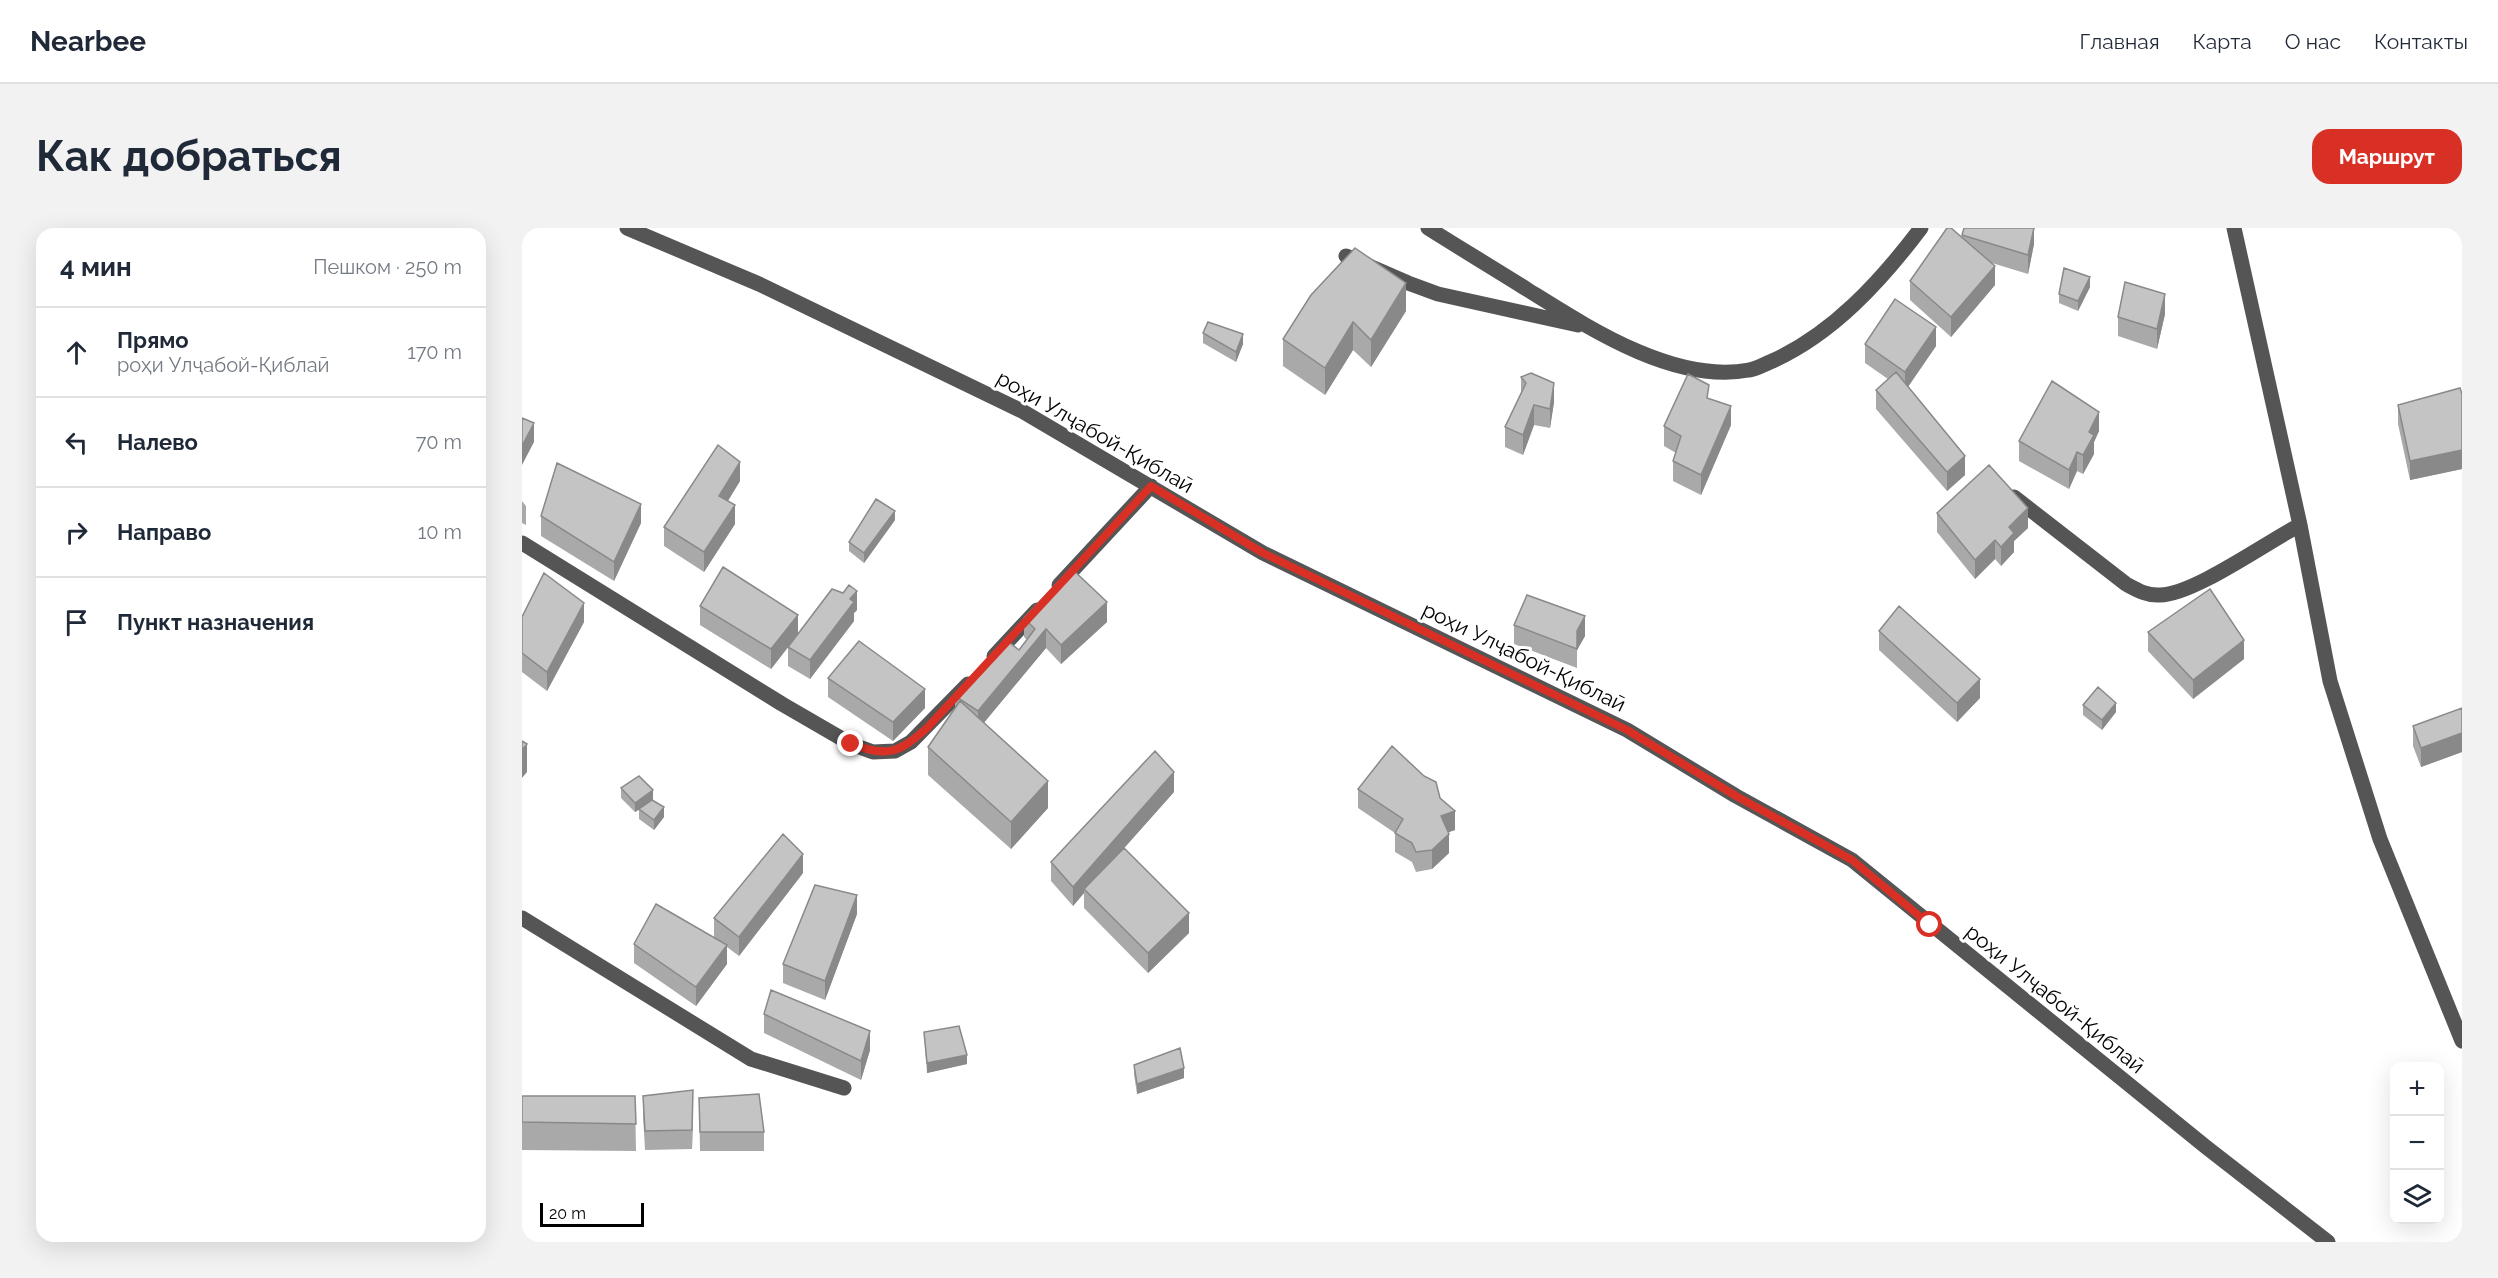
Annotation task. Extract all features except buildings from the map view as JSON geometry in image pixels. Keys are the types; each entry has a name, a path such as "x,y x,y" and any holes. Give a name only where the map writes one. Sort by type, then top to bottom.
{"street":[{"name":"роҳи Улҷабой-Қиблаӣ","path":"627,228 759,284 1022,411 1263,553 1627,730 1736,796 1852,860 2206,1147 2328,1242"},
{"path":"1428,228 1583,326 1654,357 1692,369 1722,373 1751,370 1787,355 1860,299 1921,228"},
{"path":"2234,228 2300,525 2330,681 2380,839 2462,1041"},
{"path":"1346,256 1408,284 1438,294 1583,326"},
{"path":"522,543 782,704 851,744 873,752 895,751 911,742 979,672 1151,486"},
{"path":"2007,492 2126,584 2149,594 2168,594 2194,585 2300,525"},
{"path":"522,918 752,1059 844,1088"}],"route":[{"path":"851,744 873,752 895,751 911,742 927,728 1151,486 1263,553 1627,730 1736,796 1852,860 1930,925"}]}
